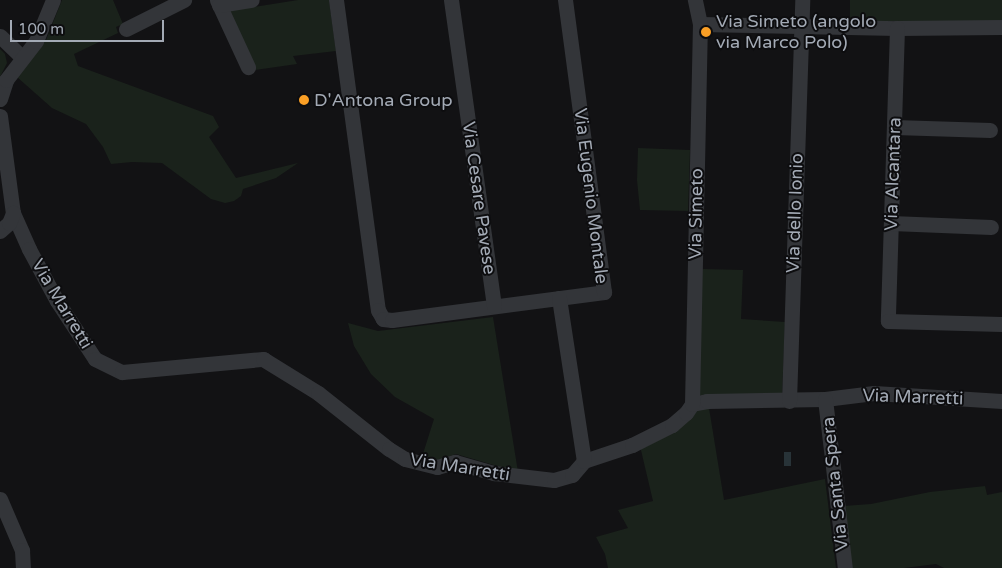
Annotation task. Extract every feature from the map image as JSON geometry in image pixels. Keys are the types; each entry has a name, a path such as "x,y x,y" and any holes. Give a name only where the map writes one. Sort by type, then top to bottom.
{"street":[{"path":"0,99 6,80 36,42 53,0"},
{"path":"126,29 184,0"},
{"path":"248,66 218,2 252,0"},
{"name":"Via Eugenio Montale","path":"336,0 378,310 384,319 392,320 604,292 565,0"},
{"name":"Via Cesare Pavese","path":"451,0 494,306"},
{"name":"Via Simeto","path":"692,404 700,24 696,0"},
{"name":"Via dello Ionio","path":"789,401 802,0"},
{"path":"700,24 897,28 1002,27"},
{"name":"Via Alcantara","path":"897,28 888,321 1002,324"},
{"path":"0,36 22,58"},
{"name":"Via Marretti","path":"0,116 14,213 57,301 95,359 122,372 262,359 318,393 388,449 405,459 437,467 455,462 494,473 554,480 572,475 584,462 632,445 672,426 686,413 692,404 707,401 789,401 874,393 1002,401"},
{"path":"894,126 990,130"},
{"path":"0,231 9,223 14,213"},
{"path":"891,223 991,227"},
{"path":"559,298 584,462"},
{"name":"Via Santa Spera","path":"825,399 845,568"},
{"path":"0,499 22,550 23,568"}],"shaded area":[{"path":"62,0 113,0 123,24 116,27 118,33 74,54 78,66 213,116 219,127 209,137 236,178 298,163 276,178 243,189 241,196 234,201 225,203 211,199 162,163 132,162 111,164 103,147 86,124 52,108 17,77 46,40"},
{"path":"298,0 329,0 336,51 293,56 297,64 255,70 228,11"},
{"path":"850,0 1002,0 1002,21 850,21"},
{"path":"0,49 5,54 7,63 0,77"},
{"path":"638,148 690,150 688,211 640,210 637,180"},
{"path":"702,269 743,270 741,319 785,322 782,396 699,395"},
{"path":"493,317 518,472 456,454 436,461 421,460 434,419 395,397 371,374 354,346 348,323 378,331"},
{"path":"709,408 724,500 825,479 836,568 608,568 605,554 596,537 628,528 618,510 653,501 640,446 699,409"},
{"path":"784,452 791,452 791,466 784,466"},
{"path":"985,486 987,495 1002,492 1002,568 944,568 936,564 904,568 850,568 844,506 871,504 930,492"}],"place":[{"name":"Via Simeto (angolo via Marco Polo)","path":"706,32"},
{"name":"D'Antona Group","path":"304,100"}]}
